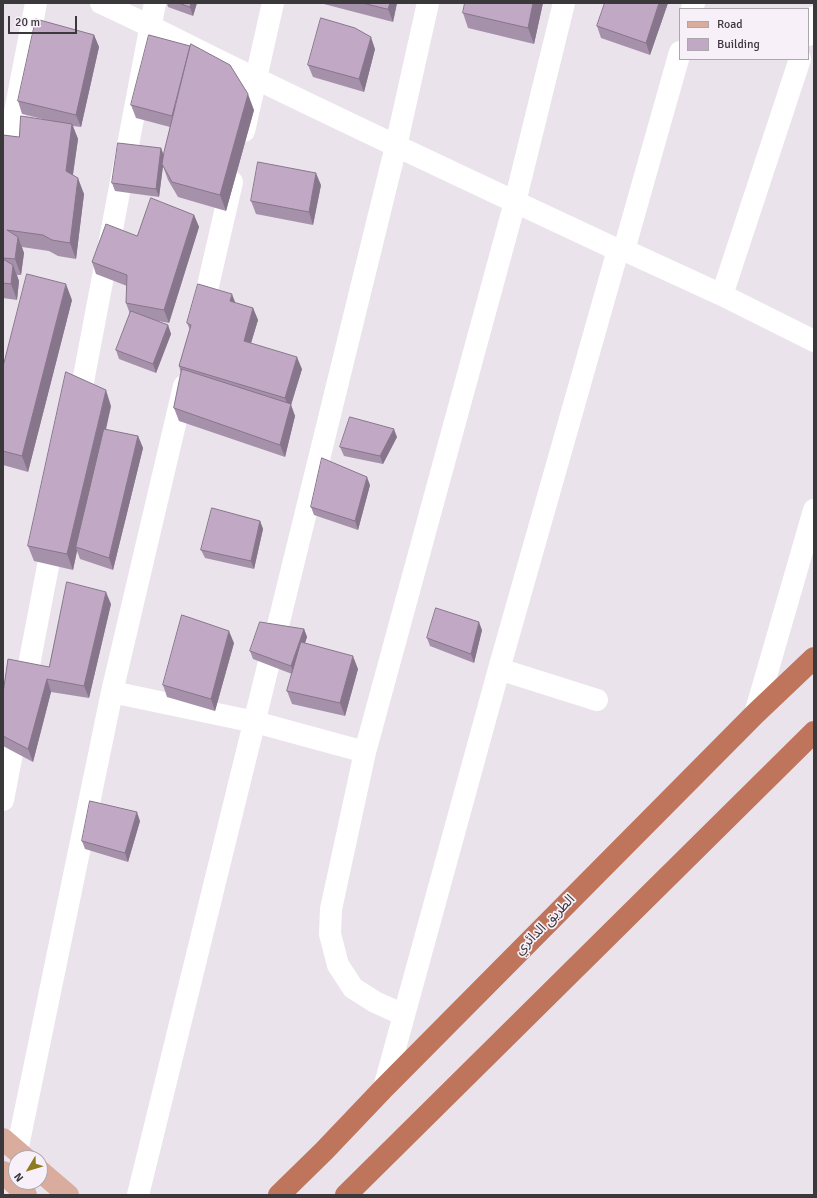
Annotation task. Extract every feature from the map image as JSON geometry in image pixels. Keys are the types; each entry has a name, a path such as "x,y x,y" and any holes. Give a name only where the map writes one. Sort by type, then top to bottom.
{"highway":[{"name":"الطريق الدائري","path":"278,1195 324,1151 384,1088 755,714 814,658"},
{"path":"346,1195 814,732"}],"main road":[{"path":"3,1172 26,1195"},
{"path":"48,1178 68,1195"}],"street":[{"path":"3,174 36,3"},
{"path":"101,3 396,146 515,202 722,295 814,340"},
{"path":"75,424 155,3"},
{"path":"196,338 273,3"},
{"path":"138,1195 396,146 428,3"},
{"path":"404,1015 375,1002 353,988 338,965 330,934 331,909 365,752 515,202 564,3"},
{"path":"809,33 814,17"},
{"path":"384,1088 499,669 679,55"},
{"path":"722,295 800,60"},
{"path":"15,1149 112,692 188,369"},
{"path":"755,714 814,510"},
{"path":"3,800 57,518"},
{"path":"499,669 597,700"},
{"path":"112,692 255,722 365,752"}],"building":[{"path":"179,3 191,3 190,7"},
{"path":"363,3 390,3 388,9"},
{"path":"465,3 533,3 528,28 463,13"},
{"path":"605,3 659,3 646,43 597,26"},
{"path":"321,18 355,28 371,37 359,79 308,65"},
{"path":"36,19 94,35 76,115 18,101"},
{"path":"149,35 190,46 172,116 131,105"},
{"path":"191,44 230,65 248,94 220,195 172,182 162,164"},
{"path":"21,116 72,124 66,171 78,178 70,243 52,240 43,235 7,230 18,237 15,259 3,258 3,135 19,137"},
{"path":"118,143 161,148 156,189 112,183"},
{"path":"258,162 316,173 309,212 251,201"},
{"path":"151,198 194,215 164,310 126,303 127,275 92,262 106,224 137,236"},
{"path":"3,259 13,265 11,284 3,283"},
{"path":"27,274 66,284 22,456 3,451 3,367"},
{"path":"198,284 232,294 230,301 253,308 244,341 297,357 285,398 179,366 191,325 187,323"},
{"path":"131,311 168,325 153,364 116,350"},
{"path":"182,369 291,404 280,445 174,408"},
{"path":"66,372 106,390 67,554 28,546"},
{"path":"350,417 394,429 380,456 340,447"},
{"path":"104,429 138,436 109,558 76,547"},
{"path":"322,458 367,477 355,521 311,507"},
{"path":"212,508 260,521 251,561 201,550"},
{"path":"67,582 106,592 84,686 47,679 28,749 3,736 3,693 8,659 49,667"},
{"path":"436,608 479,622 471,654 427,638"},
{"path":"182,615 229,631 211,699 163,685"},
{"path":"260,622 304,629 291,666 250,651"},
{"path":"301,642 353,656 340,703 287,691"},
{"path":"90,801 137,812 125,853 82,841"}]}
